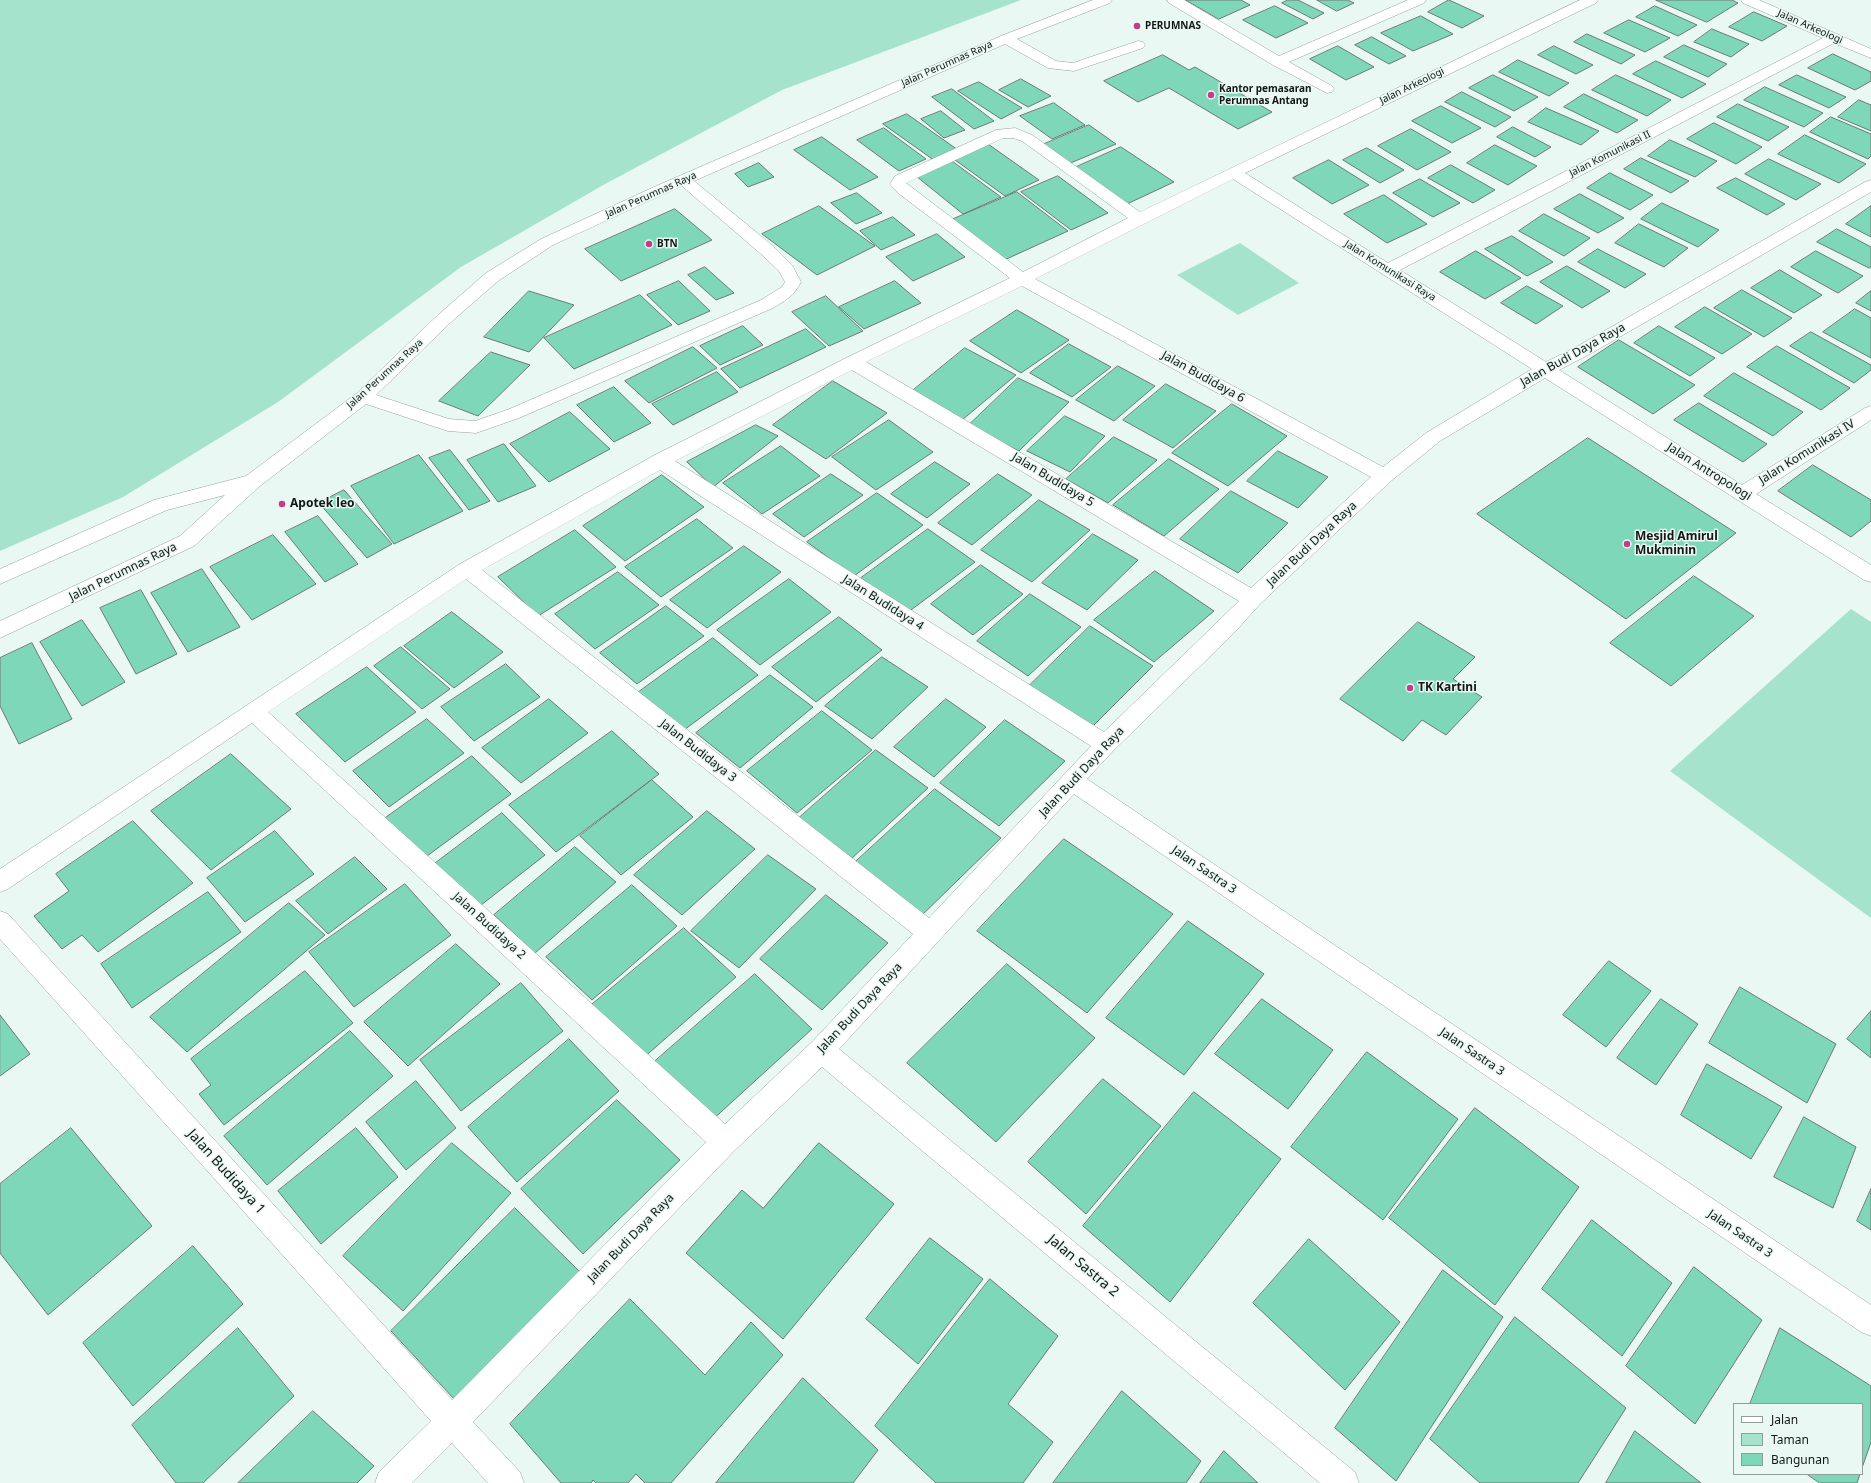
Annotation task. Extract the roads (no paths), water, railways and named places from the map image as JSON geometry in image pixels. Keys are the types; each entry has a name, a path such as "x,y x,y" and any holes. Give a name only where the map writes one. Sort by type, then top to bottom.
{"street":[{"name":"Jalan Perumnas Raya","path":"0,630 187,541 253,481 363,397 444,320 492,277 547,242 684,180 1006,39 1105,0"},
{"path":"1174,0 1278,62 1327,89"},
{"path":"1278,62 1419,0"},
{"name":"Jalan Arkeologi","path":"0,882 252,711 467,569 660,461 852,362 1022,279 1138,219 1234,174 1591,0"},
{"name":"Jalan Arkeologi","path":"1748,0 1871,54"},
{"name":"Jalan Komunikasi II","path":"1387,270 1833,38"},
{"path":"1006,39 1053,65 1074,67 1138,45"},
{"name":"Jalan Budidaya 6","path":"1138,219 1027,138 1015,133 1001,134 901,179 898,184 1022,279 1384,476"},
{"name":"Jalan Komunikasi Raya","path":"1234,174 1546,369"},
{"path":"363,397 448,425 476,427 513,414 767,304 789,290 793,282 786,269 768,250 684,180"},
{"name":"Jalan Budi Daya Raya","path":"390,1483 452,1422 725,1142 821,1050 1106,744 1227,627 1253,599 1384,476 1433,437 1546,369 1584,350 1871,184"},
{"name":"Jalan Budidaya 5","path":"852,362 1253,599"},
{"name":"Jalan Antropologi","path":"1546,369 1871,575"},
{"name":"Jalan Komunikasi IV","path":"1743,493 1871,412"},
{"name":"Jalan Budidaya 4","path":"660,461 1106,744"},
{"name":"Jalan Perumnas Raya","path":"0,577 161,505 253,481"},
{"name":"Jalan Budidaya 3","path":"467,569 930,933"},
{"name":"Jalan Budidaya 2","path":"252,711 725,1142"},
{"name":"Jalan Sastra 3","path":"1073,781 1871,1322"},
{"name":"Jalan Budidaya 1","path":"0,922 452,1422 509,1483"},
{"name":"Jalan Sastra 2","path":"821,1050 1344,1483"}],"place":[{"name":"PERUMNAS","path":"1137,26"},
{"name":"Kantor pemasaran Perumnas Antang","path":"1211,95"},
{"name":"BTN","path":"649,244"},
{"name":"Apotek leo","path":"282,504"},
{"name":"Mesjid Amirul Mukminin","path":"1627,544"},
{"name":"TK Kartini","path":"1410,688"}]}
